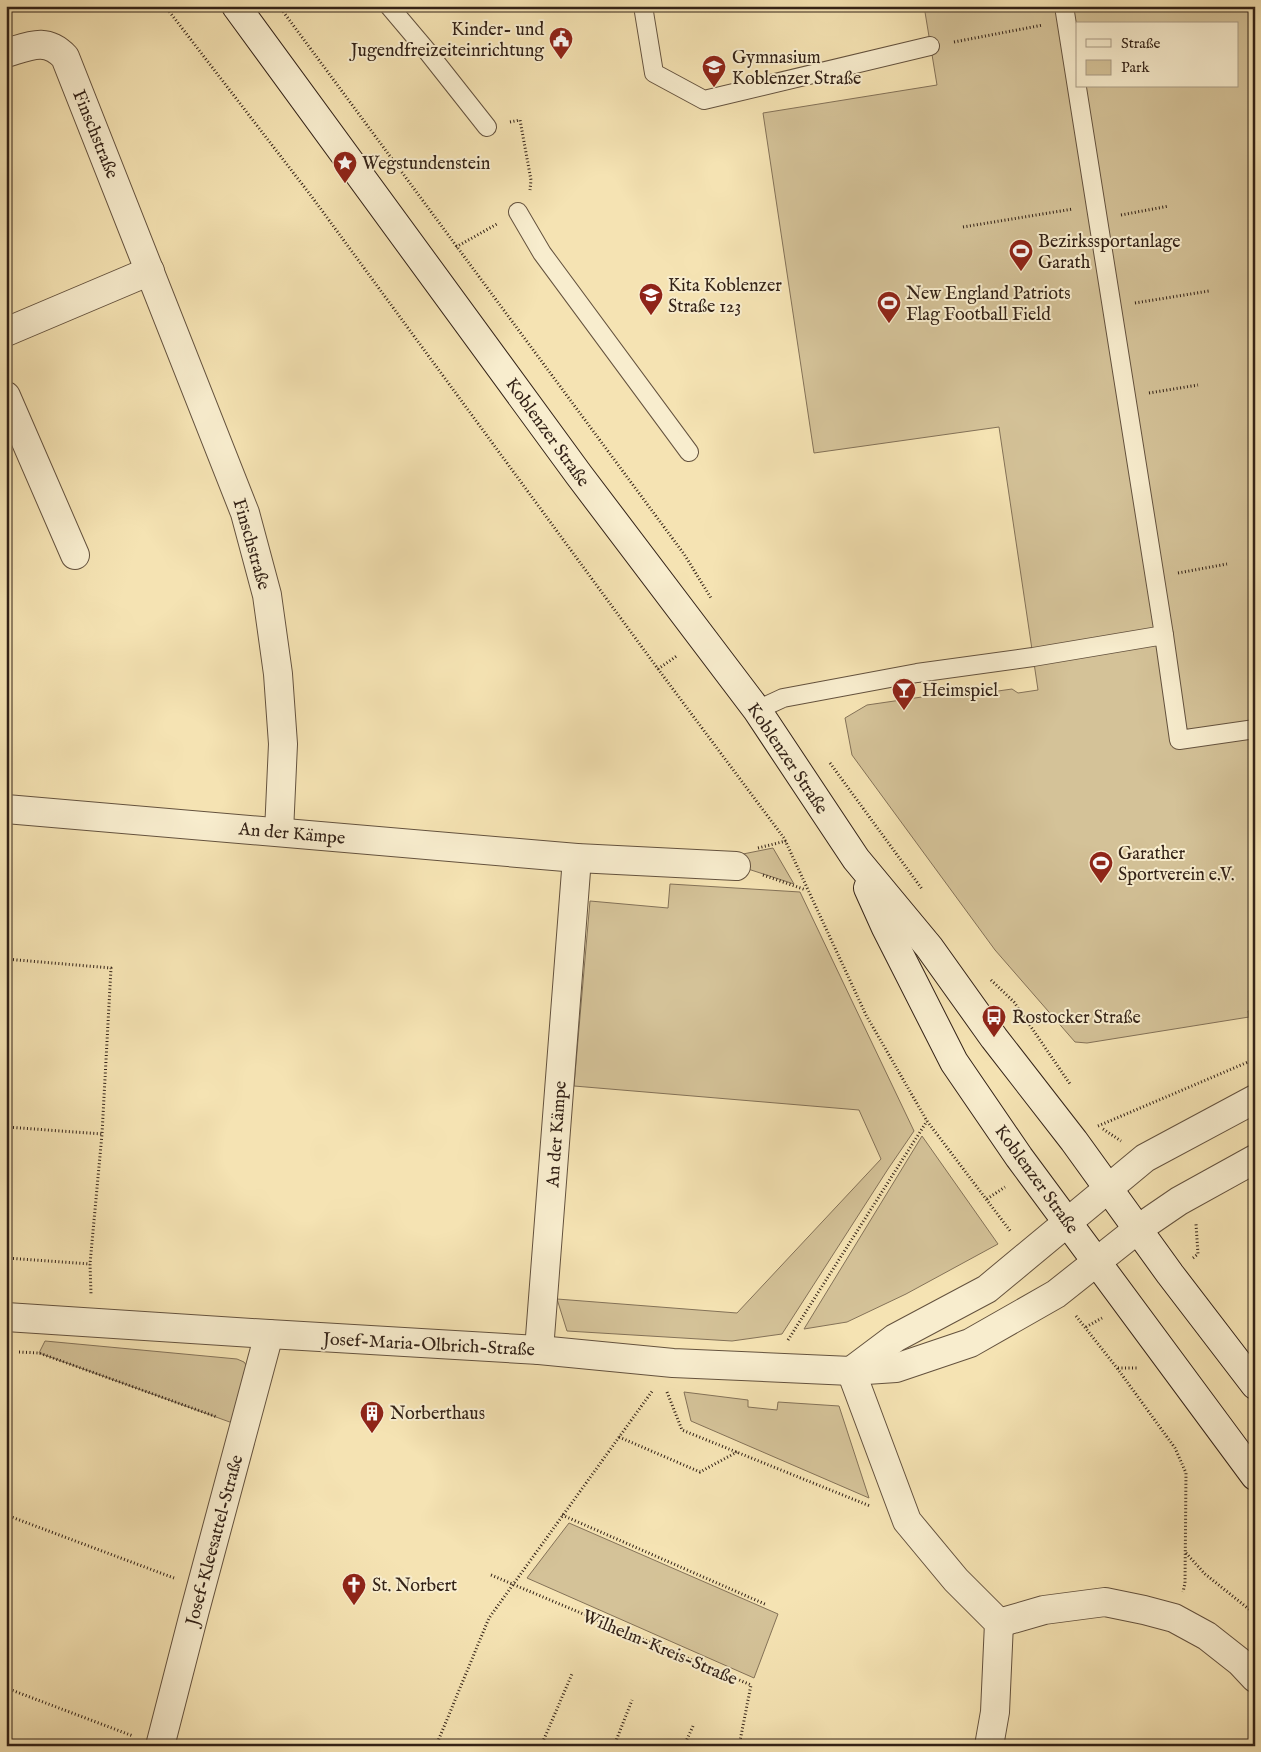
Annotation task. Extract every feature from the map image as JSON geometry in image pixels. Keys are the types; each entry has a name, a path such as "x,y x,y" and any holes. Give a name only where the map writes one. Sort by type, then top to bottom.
{"street":[{"name":"Koblenzer Straße","path":"236,6 579,475 757,710 856,859 929,947 994,1038 1108,1187 1255,1385"},
{"name":"Finschstraße","path":"6,53 39,43 51,46 65,57 245,513 267,595 278,674 282,744 279,832"},
{"path":"6,332 150,271"},
{"path":"6,396 75,555"},
{"name":"An der Kämpe","path":"6,809 577,858 736,866"},
{"name":"An der Kämpe","path":"539,1350 577,858"},
{"name":"Koblenzer Straße","path":"856,859 886,928 954,1062 1020,1157 1255,1476"},
{"path":"989,1746 995,1712 999,1623 956,1580 907,1521 851,1371 895,1338 987,1289 1069,1223 1108,1187 1145,1158 1255,1099"},
{"path":"1138,1229 1179,1201 1255,1159"},
{"name":"Josef-Maria-Olbrich-Straße","path":"6,1317 539,1350 667,1370 770,1368 851,1371 896,1368 970,1343 1056,1294 1138,1229"},
{"name":"Josef-Kleesattel-Straße","path":"150,1742 201,1588 269,1334"},
{"path":"999,1623 1044,1610 1105,1602 1144,1610 1174,1618 1207,1636 1240,1662 1255,1678"}],"lane":[{"path":"389,6 487,127"},
{"path":"643,6 654,73 704,100 930,46"},
{"path":"1065,14 1076,84"},
{"path":"1077,88 1180,740 1255,729"},
{"path":"518,212 542,253 689,452"},
{"path":"757,710 783,698 908,674 1033,657 1164,635"}],"path":[{"path":"165,6 312,197 784,838 866,1015 927,1121 987,1199"},
{"path":"279,6 684,554 715,604"},
{"path":"930,46 1065,14"},
{"path":"456,247 518,212 530,191 531,180 520,120 487,127"},
{"path":"963,227 1095,206"},
{"path":"1151,209 1170,206"},
{"path":"1112,306 1209,292"},
{"path":"1126,397 1198,385"},
{"path":"1155,576 1227,564"},
{"path":"830,762 923,891"},
{"path":"736,866 807,890"},
{"path":"6,959 111,968 102,1134 90,1264 92,1322"},
{"path":"987,976 1014,1002 1070,1084"},
{"path":"1098,1126 1255,1059"},
{"path":"770,1368 927,1121"},
{"path":"6,1127 102,1134"},
{"path":"6,1258 90,1264"},
{"path":"1086,1327 1175,1448 1186,1473 1185,1583 1174,1618"},
{"path":"19,1352 39,1353 244,1427"},
{"path":"436,1746 489,1618 667,1370"},
{"path":"667,1370 682,1430 907,1521"},
{"path":"619,1438 700,1472 737,1452"},
{"path":"6,1515 201,1588"},
{"path":"562,1515 768,1605"},
{"path":"1186,1552 1205,1574 1255,1614"},
{"path":"491,1576 512,1584"},
{"name":"Wilhelm-Kreis-Straße","path":"512,1584 751,1685 739,1746"},
{"path":"541,1746 572,1674"},
{"path":"6,1688 150,1742"},
{"path":"614,1746 632,1700"},
{"path":"684,1746 692,1726"}],"green space":[{"name":"Bezirkssportanlage Garath","path":"924,6 1255,6 1255,1010 1248,1011 1249,1017 1087,1043 1075,1042 995,950 852,755 845,718 867,705 956,692 956,697 1012,689 1018,693 1038,690 999,427 814,453 763,113 937,85"},
{"path":"773,848 794,884 748,869 743,854"},
{"path":"670,884 800,892 914,1131 782,1334 732,1341 567,1331 557,1299 737,1313 881,1159 859,1110 574,1086 590,901 668,908"},
{"path":"922,1136 998,1244 906,1294 847,1322 804,1329"},
{"path":"45,1341 237,1359 244,1362 249,1369 238,1425 39,1353"},
{"path":"684,1392 748,1400 748,1407 777,1410 778,1402 839,1406 869,1498 691,1421"},
{"path":"569,1523 778,1614 754,1678 527,1578"}],"place":[{"name":"Kinder- und Jugendfreizeiteinrichtung","path":"561,60"},
{"name":"Gymnasium Koblenzer Straße","path":"714,88"},
{"name":"Wegstundenstein","path":"345,184"},
{"name":"Bezirkssportanlage Garath","path":"1021,272"},
{"name":"Kita Koblenzer Straße 123","path":"651,316"},
{"name":"New England Patriots Flag Football Field","path":"889,324"},
{"name":"Heimspiel","path":"904,711"},
{"name":"Garather Sportverein e.V.","path":"1101,884"},
{"name":"Rostocker Straße","path":"994,1038"},
{"name":"Norberthaus","path":"372,1434"},
{"name":"St. Norbert","path":"354,1606"}]}
